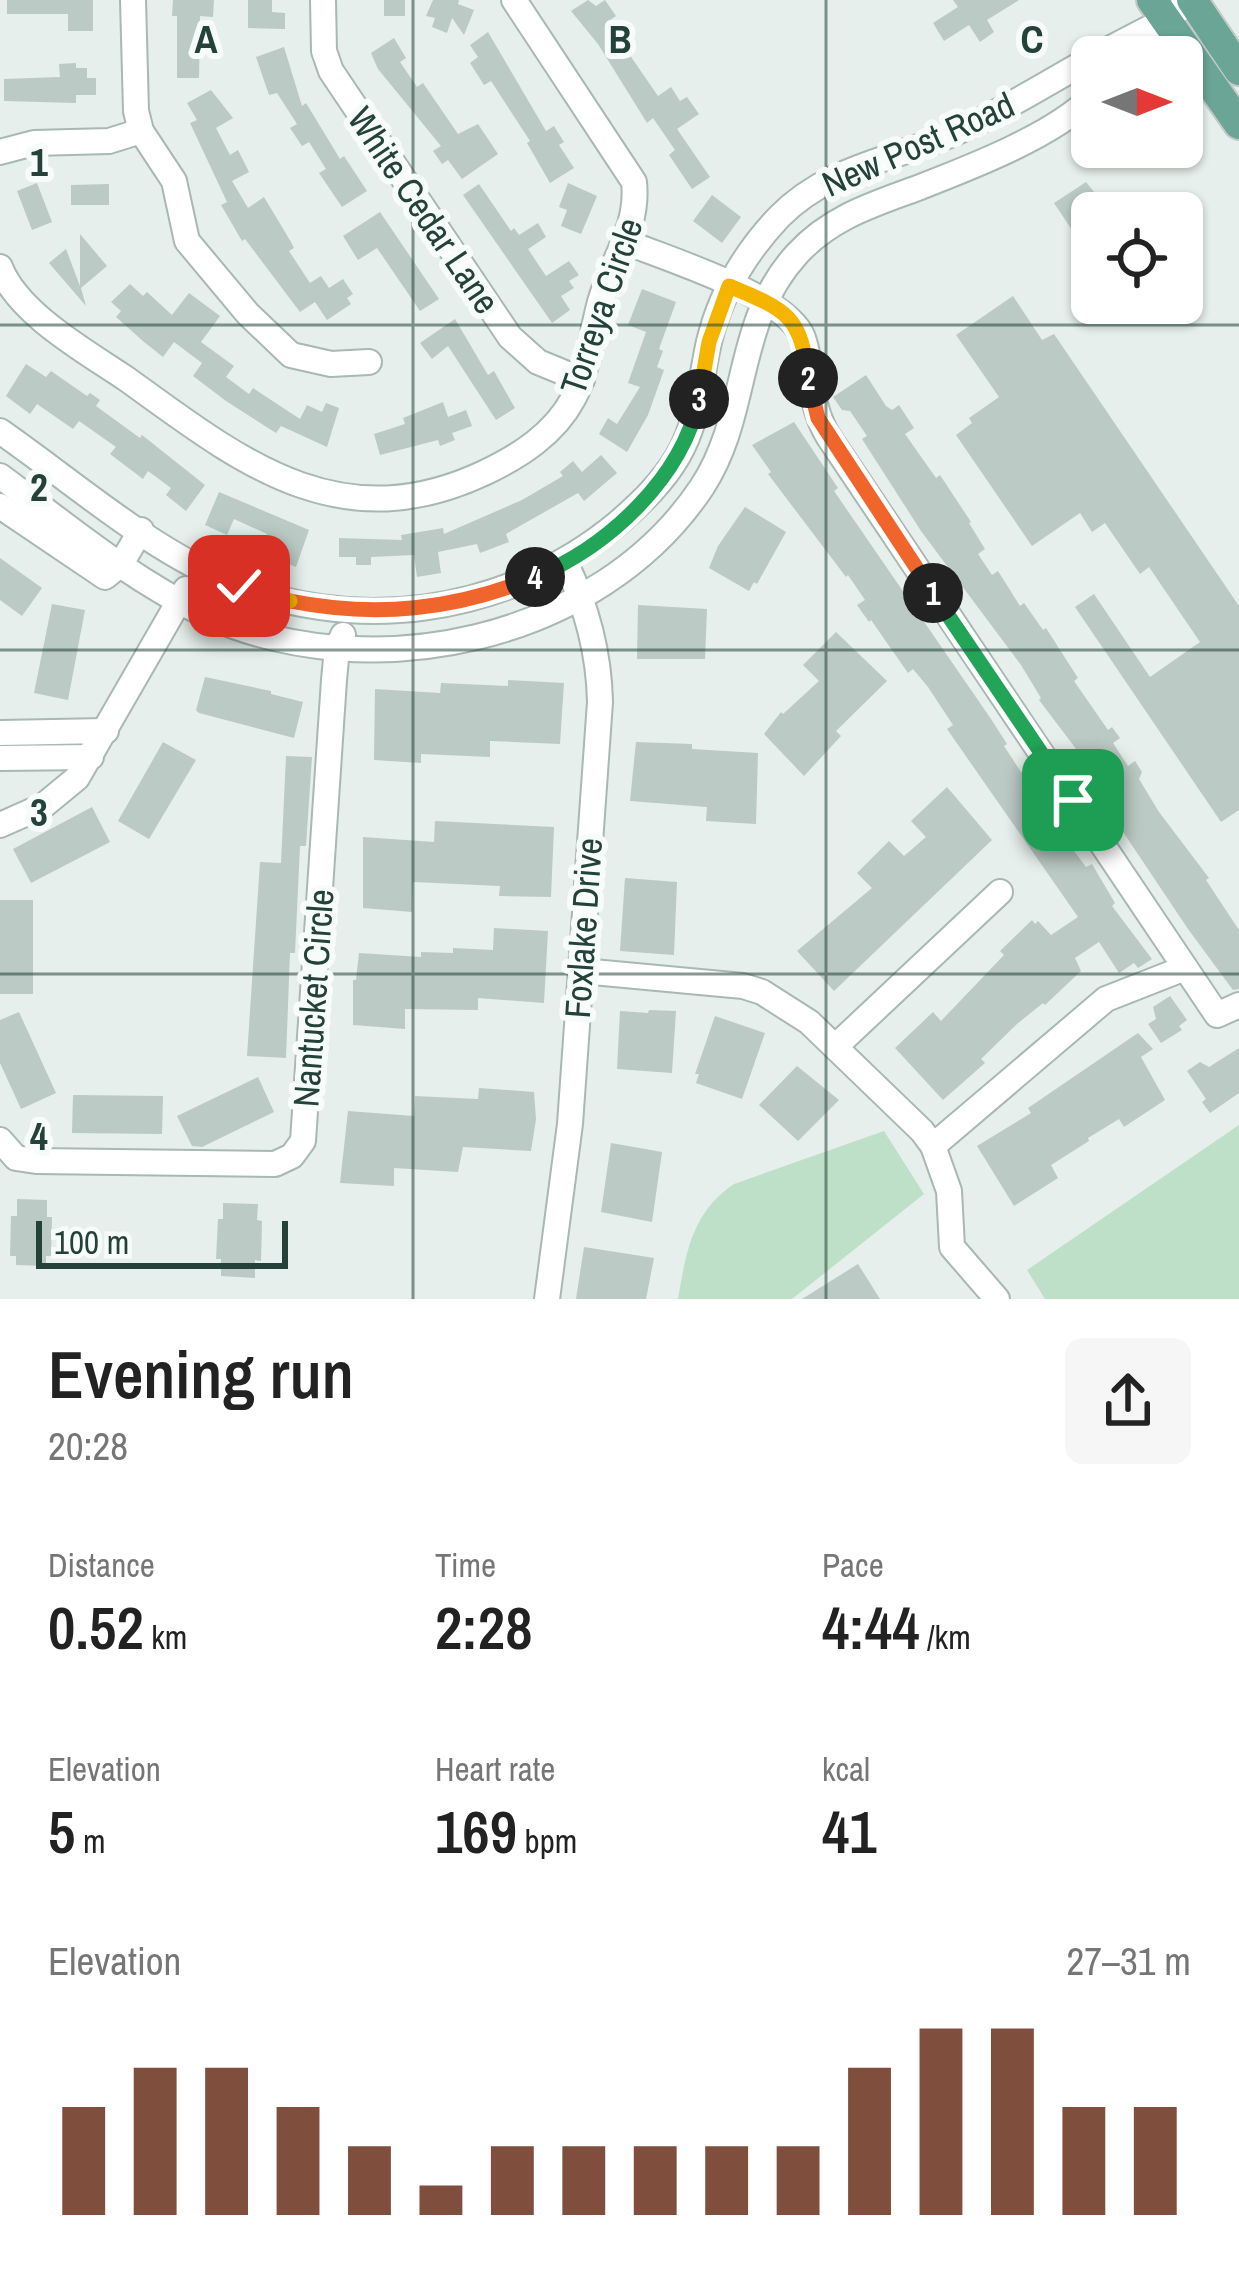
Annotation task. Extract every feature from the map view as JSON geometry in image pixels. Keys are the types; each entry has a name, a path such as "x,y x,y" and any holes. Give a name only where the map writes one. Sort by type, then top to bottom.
{"main road":[{"path":"1176,5 1239,70"},
{"path":"1176,5 1239,124"}],"street":[{"path":"133,0 133,89 141,131 174,181 187,241 275,343 308,361 369,362"},
{"name":"White Cedar Lane","path":"323,0 324,51 331,70 510,338 538,362 582,380"},
{"name":"Torreya Circle","path":"0,267 17,298 235,457 279,479 326,493 395,496 476,477 539,440 565,412 582,380 601,302 636,205 634,182 514,0"},
{"path":"1150,36 1176,5"},
{"name":"New Post Road","path":"1127,36 1176,5"},
{"name":"New Post Road","path":"0,431 197,567 280,599 354,610 418,609 467,600 522,582 565,562 632,510 680,454 691,430 709,342 729,286 754,246 794,204 839,173 958,132 1071,70"},
{"name":"New Post Road","path":"0,476 179,601 250,631 337,649 389,649 460,641 513,627 582,598 660,535 702,486 736,408 748,342 778,276 814,237 851,213 957,172 1071,114"},
{"path":"0,152 34,143 109,141 141,131"},
{"path":"794,204 814,237"},
{"path":"626,242 766,302 794,321 804,339 811,399 828,436 1217,1015 1239,1005"},
{"path":"0,506 99,576 109,577 121,564 141,530"},
{"name":"Foxlake Drive","path":"547,1299 564,1192 600,702 596,654 582,598 565,562"},
{"path":"0,825 62,794 91,757 197,567"},
{"name":"Nantucket Circle","path":"0,1140 16,1158 35,1161 274,1164 292,1156 303,1141 337,649 354,610"},
{"path":"0,733 106,731"},
{"path":"0,758 91,757"},
{"path":"835,1047 1000,892"},
{"path":"933,1147 1106,999 1185,968"},
{"path":"582,971 743,986 792,1009 933,1147 949,1191 952,1247 997,1299"}],"green space":[{"path":"1239,1125 1239,1299 1045,1299 1027,1270"},
{"path":"884,1131 924,1194 792,1299 678,1299 693,1235 720,1195 734,1184"}],"building":[{"path":"7,0 93,0 93,31 68,31 68,14 7,14"},
{"path":"173,0 214,0 213,17 200,16 199,78 177,78"},
{"path":"248,0 272,0 272,12 285,13 285,29 248,28"},
{"path":"384,0 405,0 405,16 384,16"},
{"path":"433,0 459,0 458,4 474,10 464,35 452,18 447,33 432,27 435,18 426,16"},
{"path":"588,0 596,6 605,0 616,16 607,22 658,96 671,87 680,101 687,97 699,114 677,129 710,177 692,189 669,155 675,150 653,118 647,123 598,44 571,11"},
{"path":"953,0 1019,0 987,20 994,32 980,42 969,25 944,41 933,23 958,7"},
{"path":"488,32 546,131 554,126 564,142 559,145 574,168 550,183 530,141 491,81 484,85 470,63 478,57 470,45"},
{"path":"394,38 406,58 400,62 417,87 423,83 458,134 478,124 498,154 462,179 448,160 442,164 433,151 441,146 378,69 371,53"},
{"path":"284,47 302,106 306,103 340,159 344,156 367,191 342,207 319,173 326,169 309,142 302,146 290,128 297,124 277,93 269,95 256,57"},
{"path":"76,63 76,68 87,68 87,78 96,78 96,95 76,95 76,103 4,101 4,79 60,77 59,64"},
{"path":"211,90 233,118 216,128 230,155 238,150 249,172 232,181 248,208 264,197 310,283 321,276 329,288 343,279 353,294 347,298 351,304 327,320 315,302 300,312 242,241 221,205 227,202 190,123 197,120 187,103"},
{"path":"1086,182 1094,192 1071,192 1071,228 1054,203"},
{"path":"37,183 52,222 32,230 17,191"},
{"path":"568,183 597,196 581,234 561,226 567,210 559,207"},
{"path":"109,184 109,205 71,205 71,185"},
{"path":"479,184 511,231 514,228 519,235 538,223 546,237 528,249 546,276 569,261 579,275 569,281 574,288 561,296 570,310 552,323 463,195"},
{"path":"712,195 741,217 722,243 693,221"},
{"path":"380,212 439,299 420,311 377,248 358,260 343,236"},
{"path":"80,234 107,266 81,288 86,306 49,263 66,249 80,286"},
{"path":"130,284 143,296 147,292 172,315 189,293 220,316 201,342 234,366 226,377 249,394 253,388 300,419 307,405 322,412 326,403 339,408 327,447 281,426 276,433 226,401 193,376 202,363 174,342 163,357 144,342 116,317 121,311 111,302"},
{"path":"642,289 676,302 659,349 663,351 657,367 664,370 648,415 627,452 599,434 608,418 617,424 640,387 628,383 646,332 628,325"},
{"path":"1013,296 1042,340 1054,334 1239,606 1239,810 1221,822 1075,607 1094,594 1150,677 1200,642 1149,567 1140,574 1105,523 1092,532 1080,513 1032,546 956,435 972,423 969,418 999,397 956,335"},
{"path":"455,319 488,375 494,371 515,408 496,420 448,346 432,359 420,343"},
{"path":"26,364 46,377 51,371 87,396 90,393 100,400 96,406 205,485 186,511 166,495 171,488 148,471 143,479 110,454 116,447 79,421 73,429 37,404 30,414 6,396"},
{"path":"866,375 886,406 892,410 899,405 914,428 905,434 971,522 985,549 978,554 992,575 998,571 1020,606 1024,603 1046,628 1078,678 1074,681 1108,730 1112,727 1120,738 1113,743 1128,766 1135,761 1142,772 1139,779 1159,812 1209,878 1239,930 1239,989 1233,990 1188,929 1095,790 1099,788 1083,765 1086,762 921,531 862,439 867,436 850,411 842,410 833,397"},
{"path":"443,402 448,417 466,410 472,426 452,433 455,440 440,446 438,440 380,455 374,434 405,424 403,418"},
{"path":"794,422 838,488 834,491 991,719 1021,772 1026,769 1064,833 1068,830 1077,843 1071,847 1086,867 1092,864 1115,903 1112,906 1152,959 1119,973 1099,942 1075,958 1081,971 1017,1024 981,1059 985,1063 943,1100 895,1048 933,1012 941,1021 1032,920 1051,935 1078,917 947,729 953,725 928,687 913,669 908,673 869,622 857,605 865,600 848,575 768,474 752,445"},
{"path":"601,455 617,473 584,501 578,493 506,534 509,542 480,553 477,544 438,552 441,573 417,577 414,555 371,557 371,565 356,565 356,557 339,557 339,538 402,540 401,535 443,528 444,534 522,500 563,476 560,472 573,461 582,472"},
{"path":"219,492 309,530 296,567 271,557 273,551 262,546 267,534 234,519 227,535 205,525"},
{"path":"745,507 786,532 749,591 709,568"},
{"path":"0,558 42,588 22,616 0,600"},
{"path":"52,604 85,610 68,700 34,693"},
{"path":"638,605 707,609 705,659 637,659"},
{"path":"836,632 887,681 836,731 841,736 804,776 764,734 781,712 819,681 803,665"},
{"path":"205,677 303,702 294,738 199,713"},
{"path":"508,680 564,683 560,744 490,741 490,757 421,754 421,763 374,760 375,689 440,693 441,683 508,686"},
{"path":"163,742 196,760 149,839 118,821"},
{"path":"636,742 758,753 756,824 706,821 707,807 630,801"},
{"path":"286,756 312,757 306,846 300,846 295,953 290,953 286,1058 247,1056 260,862 281,863"},
{"path":"947,787 992,840 834,991 797,951 872,888 857,873 889,841 904,856 926,837 911,821"},
{"path":"92,807 110,842 31,883 13,849"},
{"path":"435,821 554,827 551,897 499,896 500,886 413,882 412,912 363,908 363,837 434,842"},
{"path":"625,878 677,882 674,955 620,951"},
{"path":"0,900 33,900 33,994 0,994"},
{"path":"494,928 548,931 544,1003 478,998 478,1010 405,1009 405,1029 353,1025 353,980 359,953 421,957 421,952 453,953 453,948 493,950"},
{"path":"1170,996 1187,1020 1179,1026 1182,1030 1161,1043 1148,1024 1156,1019 1153,1007"},
{"path":"620,1011 676,1011 672,1073 617,1069"},
{"path":"19,1012 56,1093 21,1109 0,1063 0,1020"},
{"path":"715,1016 765,1033 742,1099 696,1083"},
{"path":"1138,1033 1153,1049 1141,1057 1165,1100 1124,1127 1119,1119 1088,1138 1051,1165 1058,1178 1014,1206 977,1146 1031,1113 1028,1108"},
{"path":"1239,1048 1239,1093 1210,1113 1187,1071 1200,1062 1209,1067"},
{"path":"797,1066 839,1100 798,1141 759,1105"},
{"path":"258,1077 274,1112 202,1147 192,1146 177,1116"},
{"path":"479,1088 534,1092 531,1151 463,1147 458,1172 394,1168 394,1186 340,1183 348,1111 414,1116 415,1096 478,1099"},
{"path":"73,1095 163,1096 162,1134 72,1133"},
{"path":"611,1143 662,1152 652,1222 601,1212"},
{"path":"17,1199 47,1200 47,1217 52,1217 51,1256 46,1256 46,1266 16,1265 16,1256 10,1256 11,1216 17,1216"},
{"path":"223,1203 258,1204 261,1261 255,1260 255,1278 221,1276 221,1259 216,1259"},
{"path":"584,1247 654,1258 646,1299 576,1299"},
{"path":"858,1264 880,1299 802,1299"}],"route":[{"path":"239,586 323,608 393,611 467,600 565,562 632,510 680,454 691,430 709,342 729,286 794,321 804,339 818,418 1073,800"}]}
